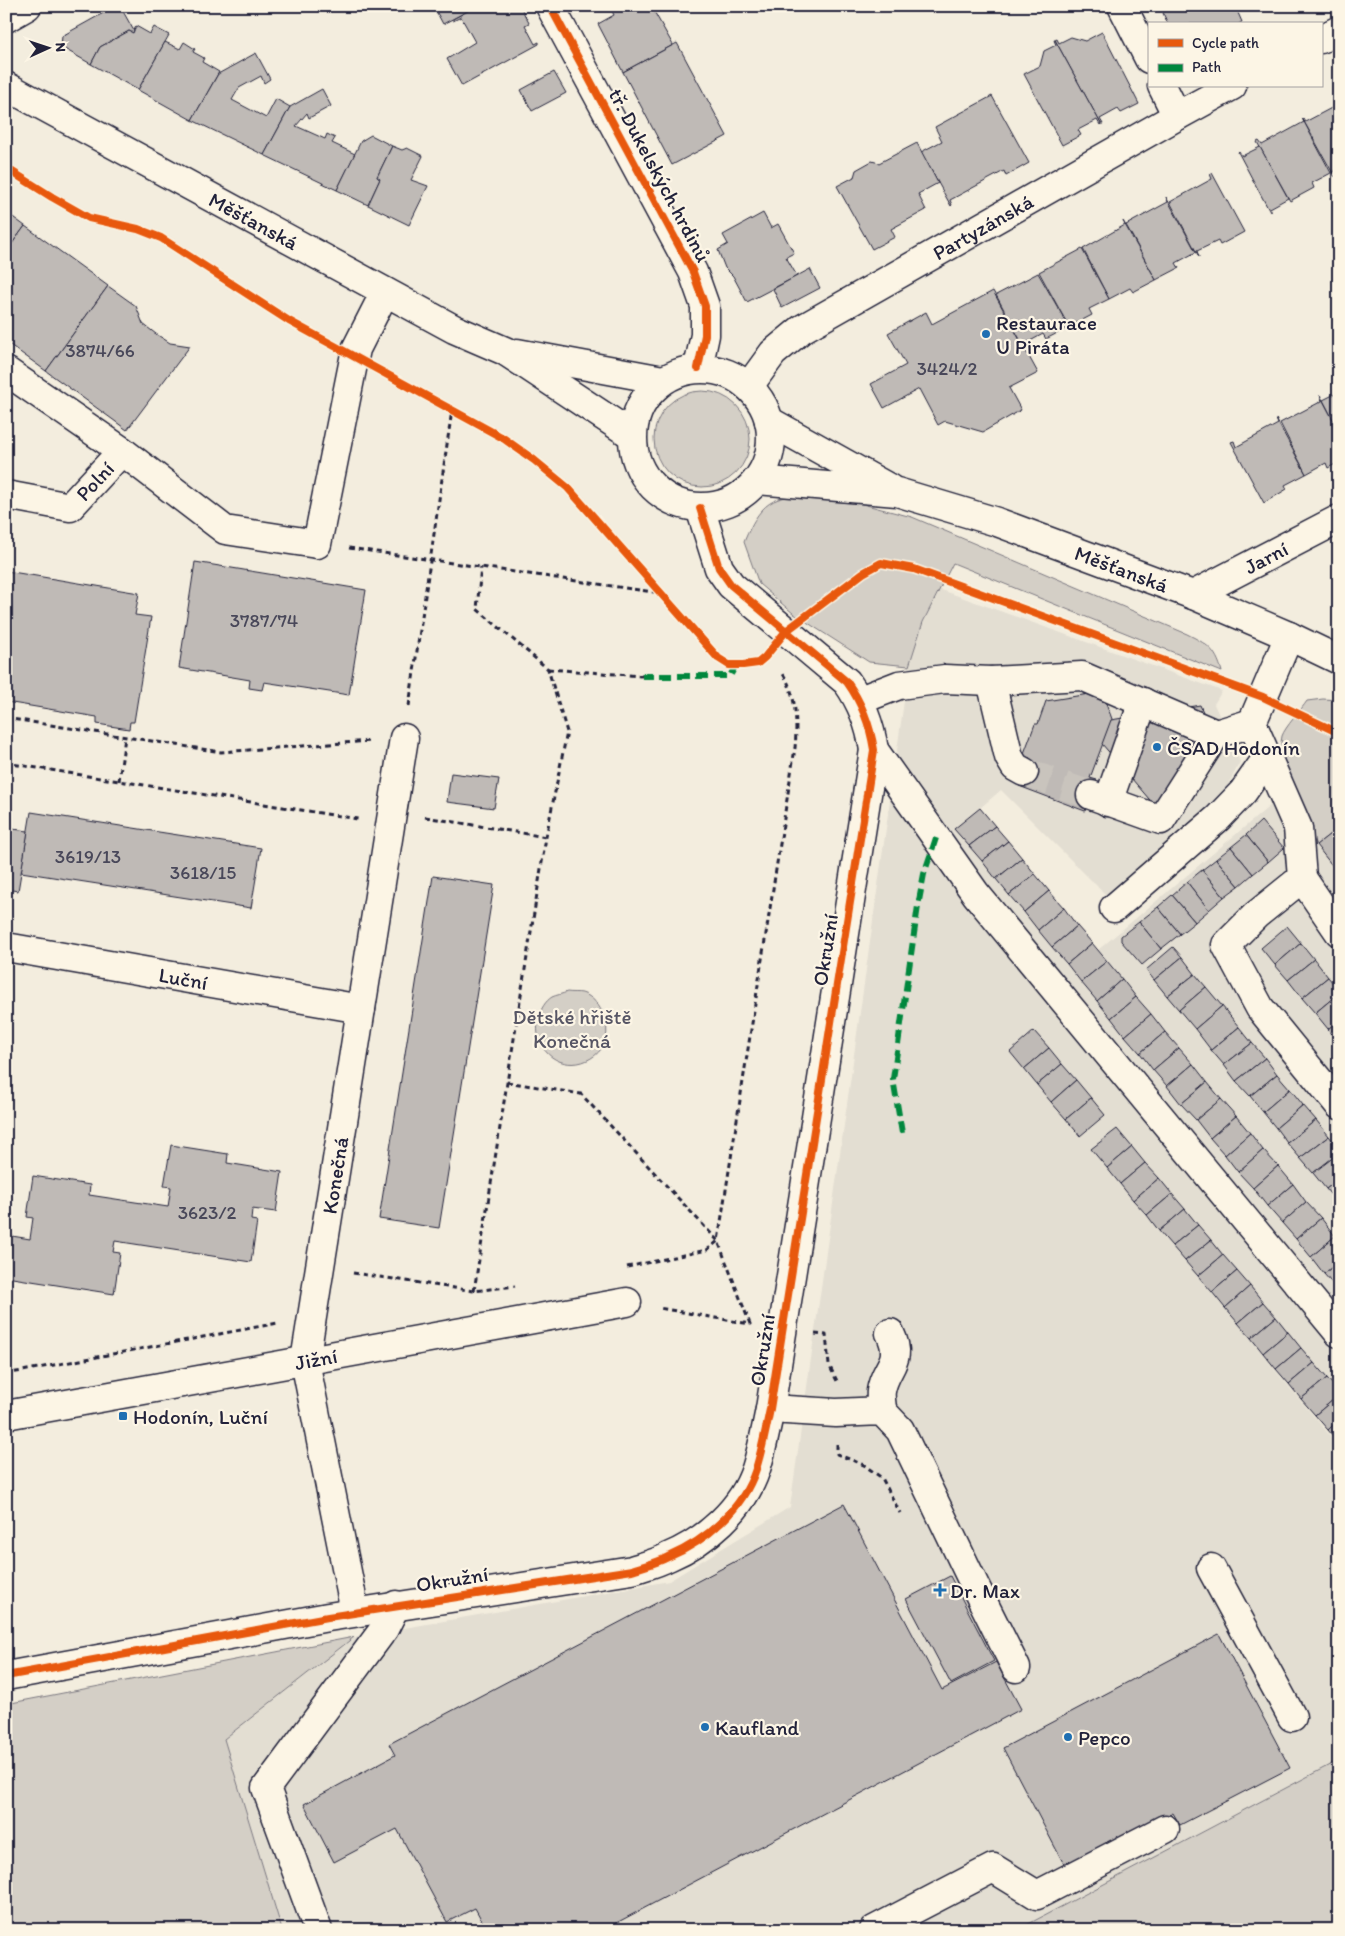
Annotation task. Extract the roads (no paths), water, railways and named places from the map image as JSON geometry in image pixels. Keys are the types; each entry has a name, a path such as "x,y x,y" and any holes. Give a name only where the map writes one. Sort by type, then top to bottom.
{"street":[{"path":"6,18 27,6"},
{"name":"tř. Dukelských hrdinů","path":"550,6 692,272 705,306 705,335 698,368"},
{"path":"1122,6 1148,58"},
{"path":"1322,38 1339,30"},
{"name":"Měšťanská","path":"6,86 454,329 505,351 632,435"},
{"path":"1163,88 1177,116"},
{"name":"Partyzánská","path":"749,386 773,353 802,329 1228,88"},
{"path":"6,371 122,451 225,530 317,544 356,349 385,292"},
{"name":"Měšťanská","path":"505,351 663,380"},
{"path":"698,368 725,372 749,386 761,402 769,421 771,442 767,462 757,480 746,492 732,501 700,508 685,506 670,500 646,480 638,466 632,435 636,414 647,395 663,380 685,370 698,368"},
{"name":"Měšťanská","path":"769,421 897,492"},
{"name":"Polní","path":"6,495 70,507 122,451"},
{"name":"Měšťanská","path":"757,480 897,492 997,522 1193,595 1289,636 1339,660"},
{"name":"Okružní","path":"6,1676 396,1605 632,1570 668,1558 697,1542 725,1519 743,1498 755,1471 770,1409 874,750 871,733 860,700 847,682 731,586 719,568 700,508"},
{"name":"Jarní","path":"1193,595 1339,519"},
{"path":"1289,636 1252,723 1298,828 1302,878 1339,932"},
{"path":"860,700 899,685 945,679 991,681 1082,676 1216,734"},
{"path":"991,681 1009,757 1015,767 1024,772"},
{"path":"1143,702 1100,798 1160,820 1216,734 1252,723"},
{"name":"Konečná","path":"355,1612 305,1361 404,738"},
{"path":"874,750 976,894 1339,1333"},
{"path":"1114,908 1218,818 1243,792 1267,758"},
{"path":"1302,878 1256,915 1226,944 1260,1008 1339,1105"},
{"name":"Luční","path":"6,947 362,1009"},
{"name":"Jižní","path":"6,1415 627,1302"},
{"path":"890,1334 896,1345 895,1357 881,1390 882,1411 900,1430 1016,1668"},
{"path":"770,1409 836,1412 882,1411"},
{"path":"1211,1568 1292,1717"},
{"path":"318,1930 266,1788 384,1628 396,1605"},
{"path":"874,1930 993,1868 1037,1896 1165,1830"}],"tunnel":[{"path":"1024,772 1091,795"}],"place":[{"name":"Restaurace U Piráta","path":"986,334"},
{"name":"ČSAD Hodonín","path":"1157,747"},
{"name":"Hodonín, Luční","path":"123,1416"},
{"name":"Dr. Max","path":"940,1590"},
{"name":"Kaufland","path":"705,1727"},
{"name":"Pepco","path":"1068,1737"}],"park label":[{"name":"Dětské hřiště Konečná","path":"572,1028"}]}
